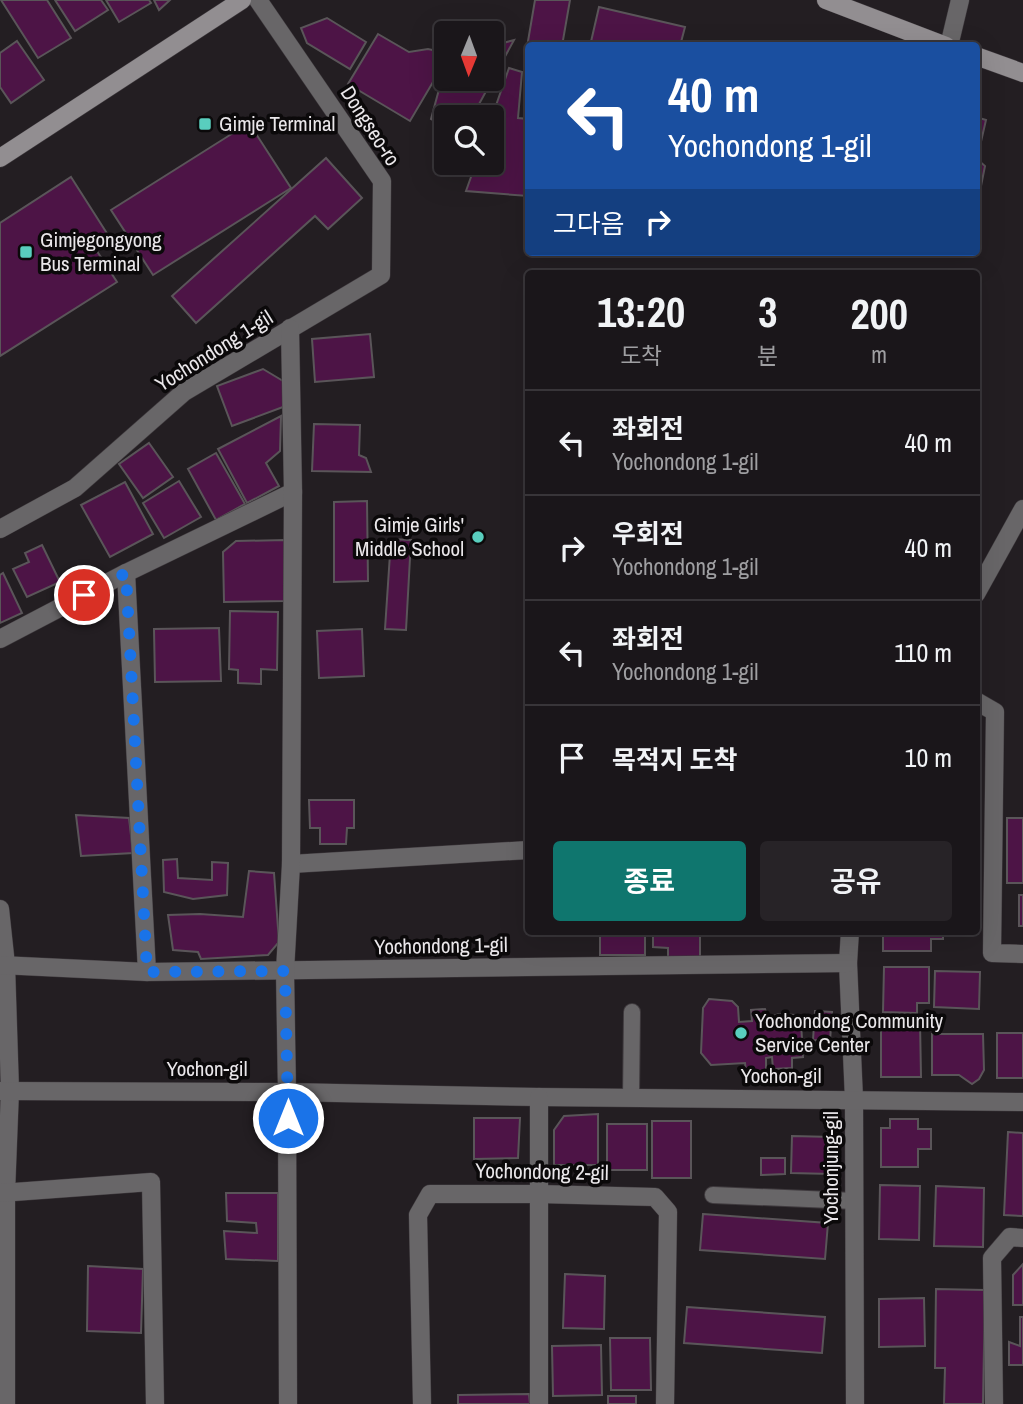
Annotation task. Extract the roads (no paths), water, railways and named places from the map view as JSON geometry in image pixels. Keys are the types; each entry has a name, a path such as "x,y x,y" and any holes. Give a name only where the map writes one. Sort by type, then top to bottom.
{"main road":[{"path":"0,158 242,0"},
{"path":"827,0 937,42"},
{"path":"980,57 1023,73"}],"street":[{"name":"Dongseo-ro","path":"258,0 382,181 381,275 290,328"},
{"path":"948,42 960,0"},
{"name":"Yochondong 1-gil","path":"285,971 291,864 293,492 290,328"},
{"name":"Yochondong 1-gil","path":"0,529 75,488 184,392 290,328"},
{"path":"0,639 126,573 293,492"},
{"path":"980,587 1023,509"},
{"path":"126,573 147,972"},
{"path":"980,703 995,712 992,953 1023,954"},
{"path":"291,864 525,850"},
{"path":"0,909 5,1091 3,1193 6,1404"},
{"name":"Yochonjung-gil","path":"850,935 848,963 854,1100 855,1404"},
{"name":"Yochondong 1-gil","path":"3,965 147,972 848,963"},
{"path":"285,971 288,1092 288,1404"},
{"name":"Yochon-gil","path":"5,1091 1023,1102"},
{"path":"539,1097 539,1404"},
{"path":"3,1193 151,1182 155,1404"},
{"name":"Yochondong 2-gil","path":"422,1404 418,1215 430,1194 655,1196 668,1212 665,1404"},
{"path":"995,1404 992,1258 1010,1237 1023,1238"}],"lane":[{"path":"631,1098 632,1012"},
{"path":"713,1195 854,1201"}],"place":[{"name":"Gimje Terminal","path":"205,124"},
{"name":"Gimjegongyong Bus Terminal","path":"26,252"},
{"name":"Gimje Girls' Middle School","path":"478,537"},
{"name":"Yochondong Community Service Center","path":"741,1033"}]}
